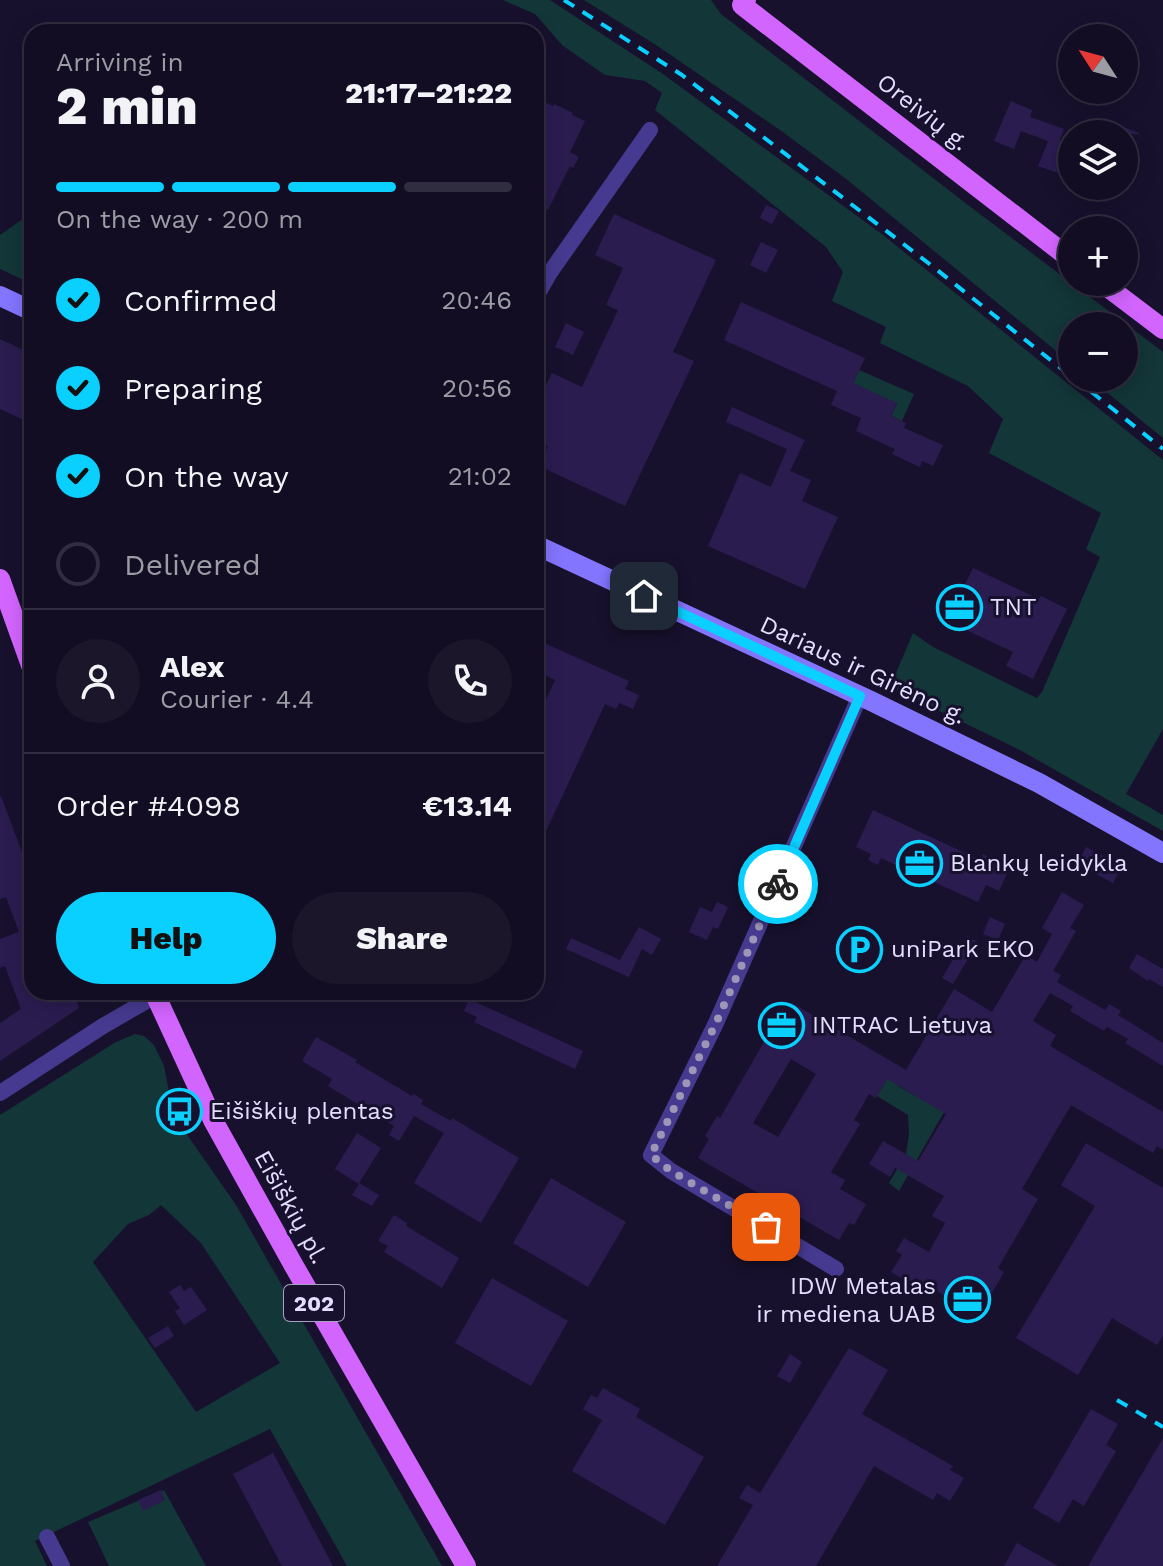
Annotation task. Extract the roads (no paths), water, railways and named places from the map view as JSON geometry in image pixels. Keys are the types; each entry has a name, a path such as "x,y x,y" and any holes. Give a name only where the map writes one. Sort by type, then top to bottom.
{"main road":[{"name":"Oreivių g.","path":"744,3 1058,249"},
{"path":"0,296 24,307"},
{"path":"1119,296 1163,329"},
{"name":"Dariaus ir Girėno g.","path":"544,549 1039,783 1163,853"},
{"path":"0,579 24,646"},
{"name":"Eišiškių pl.","path":"157,1000 214,1122 466,1566"}],"street":[{"path":"544,281 650,130"},
{"path":"836,1269 671,1171 651,1155 716,1023 860,696"},
{"path":"0,1093 144,1000"},
{"path":"47,1537 62,1566"}],"railway":[{"path":"564,0 682,75 1058,366"},
{"path":"1092,392 1163,449"},
{"path":"1117,1400 1163,1427"}],"place":[{"name":"TNT","path":"959,607"},
{"name":"Blankų leidykla","path":"919,863"},
{"name":"uniPark EKO","path":"860,949"},
{"name":"INTRAC Lietuva","path":"781,1025"},
{"name":"Eišiškių plentas","path":"179,1111"},
{"name":"IDW Metalas ir mediena UAB","path":"967,1300"}]}
